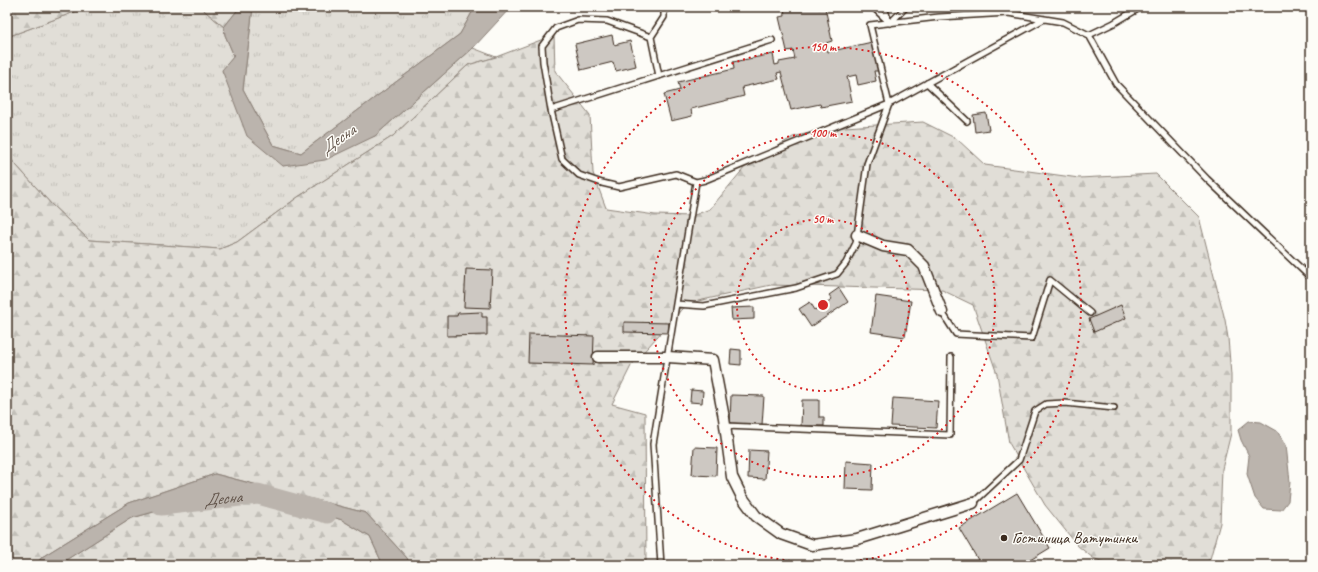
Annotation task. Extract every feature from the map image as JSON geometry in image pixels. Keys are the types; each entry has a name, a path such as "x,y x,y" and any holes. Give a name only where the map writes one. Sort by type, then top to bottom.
{"street":[{"path":"857,235 883,246 908,250 924,266 942,312"},
{"path":"598,357 668,357 713,360 725,426 732,477 742,497 756,516 781,534 812,545 857,539 973,503"}],"lane":[{"path":"659,76 651,37 664,17 664,7"},
{"path":"873,7 890,23"},
{"path":"884,7 890,23"},
{"path":"890,23 906,7"},
{"path":"1089,36 1141,7"},
{"path":"676,304 704,306 789,290 837,274 846,263 856,243 867,164 889,104 870,25 1008,13 1063,22 1089,36 1116,84 1207,179 1311,278"},
{"path":"651,37 607,21 578,20 556,28 542,46 543,62 551,110 562,159 579,175 602,184 619,187 676,174 696,182 705,180 889,104 1044,19"},
{"path":"551,110 772,40"},
{"path":"927,82 967,121"},
{"path":"661,565 653,444 696,182"},
{"path":"942,312 956,334 1032,338 1050,280 1090,313"},
{"path":"725,426 950,435 951,357"},
{"path":"973,503 1019,460 1035,411 1046,404 1064,403 1114,408"}],"green space":[{"path":"7,7 88,7 7,37"},
{"path":"88,7 200,7 224,27 225,35 234,56 222,71 283,166 375,136 473,48 496,57 468,65 393,136 298,197 237,242 220,249 89,240 52,205 7,155 7,37"},
{"path":"200,7 240,7 224,27"},
{"path":"253,7 475,7 460,34 301,153 273,145 243,89"},
{"path":"554,35 555,71 590,115 593,173 606,208 655,215 692,216 710,209 745,167 760,156 793,137 829,128 923,122 957,139 985,165 1079,178 1156,174 1199,217 1225,320 1228,338 1231,375 1231,433 1222,469 1220,523 1210,559 1202,565 1111,565 1093,558 1078,546 1045,505 1009,443 997,374 973,305 942,290 771,285 698,301 682,309 631,366 612,404 645,413 646,565 410,565 407,558 366,513 215,474 129,503 42,557 36,565 7,565 7,155 52,205 89,240 220,249 237,242 298,197 393,136 468,65 496,57"},
{"path":"215,495 267,495 342,520 370,537 383,565 58,565 132,518"}],"water":[{"path":"240,7 253,7 243,89 273,145 301,153 460,34 475,7 511,7 473,48 375,136 325,160 283,166 247,136 222,70 234,56 225,35 224,27"},
{"path":"1249,421 1261,422 1277,431 1286,445 1290,482 1288,501 1281,510 1264,509 1255,498 1247,474 1249,456 1238,430"},
{"path":"215,474 366,513 407,558 410,565 383,565 370,537 342,520 267,495 215,495 132,518 58,565 36,565 42,557 129,503"}],"building":[{"path":"784,7 819,7 819,9 825,7 832,41 826,43 828,52 872,42 878,71 874,71 876,81 858,85 856,75 847,77 852,101 821,107 820,104 791,110 781,72 777,73 779,79 742,87 744,96 691,109 692,116 671,121 664,94 680,90 678,82 734,69 733,62 773,54 775,65 779,64 779,62 795,59 793,50 787,51 779,17 785,16"},
{"path":"612,35 614,45 630,41 636,66 616,71 613,62 581,70 575,44"},
{"path":"986,113 989,130 975,132 973,115"},
{"path":"466,269 492,270 490,308 464,307"},
{"path":"839,288 848,302 811,327 799,309 810,302 815,310 832,299 829,295"},
{"path":"876,296 911,301 905,337 871,332"},
{"path":"1121,305 1126,318 1094,332 1089,319"},
{"path":"754,307 754,319 732,320 731,308"},
{"path":"482,312 482,317 487,317 487,335 447,336 447,316 457,316 458,313"},
{"path":"624,322 669,323 669,333 624,332"},
{"path":"529,334 594,336 593,365 528,363"},
{"path":"731,349 741,350 741,365 730,364"},
{"path":"691,390 703,391 702,403 690,402"},
{"path":"731,395 764,396 762,425 730,423"},
{"path":"893,398 938,401 936,428 891,426"},
{"path":"802,400 819,400 819,417 824,417 824,426 801,426"},
{"path":"694,447 717,448 716,476 692,475"},
{"path":"749,450 767,451 765,479 748,478"},
{"path":"846,461 873,463 872,490 845,489"},
{"name":"Гостиница Ватутинки","path":"1017,493 1050,548 1022,565 981,565 959,528"}],"waterway":[{"name":"Десна","path":"161,505 258,494 327,513"}],"place":[{"name":"Гостиница Ватутинки","path":"1004,538"}]}
